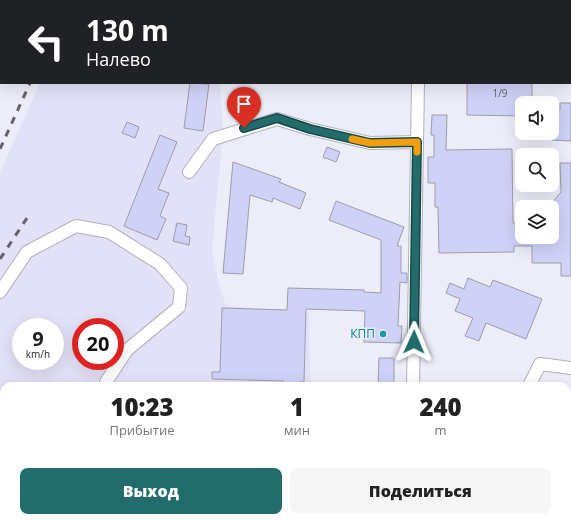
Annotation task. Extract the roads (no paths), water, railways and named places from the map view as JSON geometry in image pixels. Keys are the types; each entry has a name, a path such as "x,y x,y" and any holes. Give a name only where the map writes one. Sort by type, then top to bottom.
{"lane":[{"path":"413,382 418,84"},
{"path":"189,172 214,139 277,118 310,129 370,143 417,142"},
{"path":"0,292 27,252 76,226 109,232 160,264 181,288 179,307 127,350 106,382"},
{"path":"531,382 540,364 571,368"}],"railway":[{"path":"0,149 30,84"},
{"path":"0,259 29,215"}],"place":[{"name":"КПП","path":"383,334"}]}
